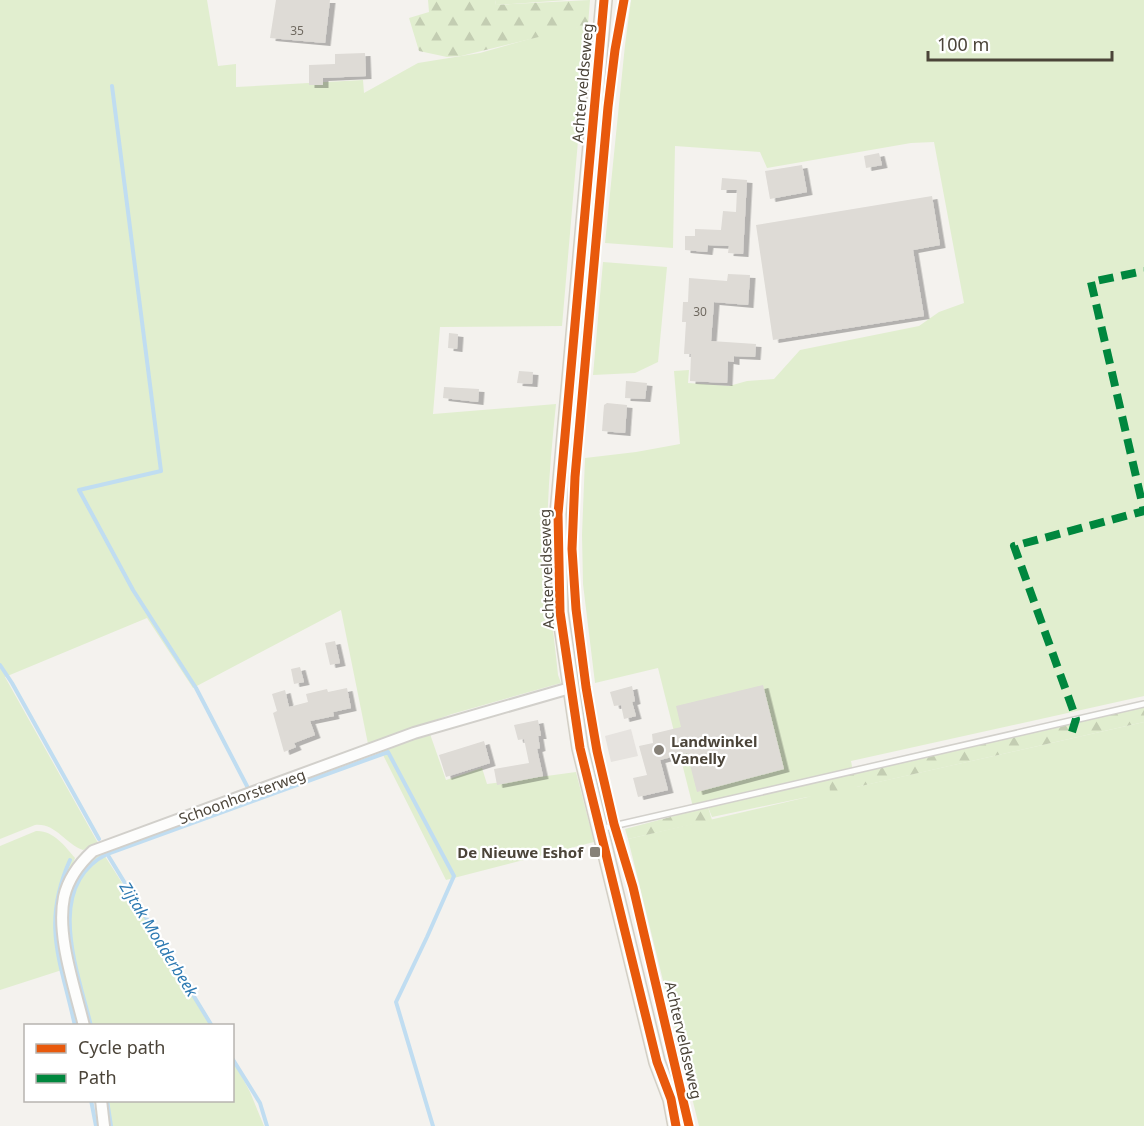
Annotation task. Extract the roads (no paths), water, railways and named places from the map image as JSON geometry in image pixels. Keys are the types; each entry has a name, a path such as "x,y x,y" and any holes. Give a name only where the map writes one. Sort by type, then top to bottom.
{"street":[{"name":"Achterveldseweg","path":"604,0 558,514 560,612 580,748 598,829 657,1062 671,1099 676,1126"},
{"name":"Schoonhorsterweg","path":"84,1024 64,937 64,897 72,877 84,859 93,851 414,733 570,688"},
{"path":"101,1102 104,1126"}],"lane":[{"path":"598,829 1144,704"}],"waterway":[{"path":"112,86 161,471 79,490 133,590 196,688 248,788"},
{"name":"Zijtak Modderbeek","path":"0,665 99,839"},
{"path":"90,1024 73,956 70,932 70,908 76,887 87,868 107,854 388,752 454,876 396,1002 433,1126"},
{"name":"Zijtak Modderbeek","path":"106,852 211,1024"},
{"path":"70,860 61,883 55,924 56,943 75,1024"},
{"name":"Zijtak Modderbeek","path":"234,1061 260,1103 267,1126"},
{"path":"91,1102 96,1126"},
{"path":"107,1102 111,1126"}],"place":[{"name":"Landwinkel Vanelly","path":"659,750"},
{"name":"De Nieuwe Eshof","path":"595,852"}]}
